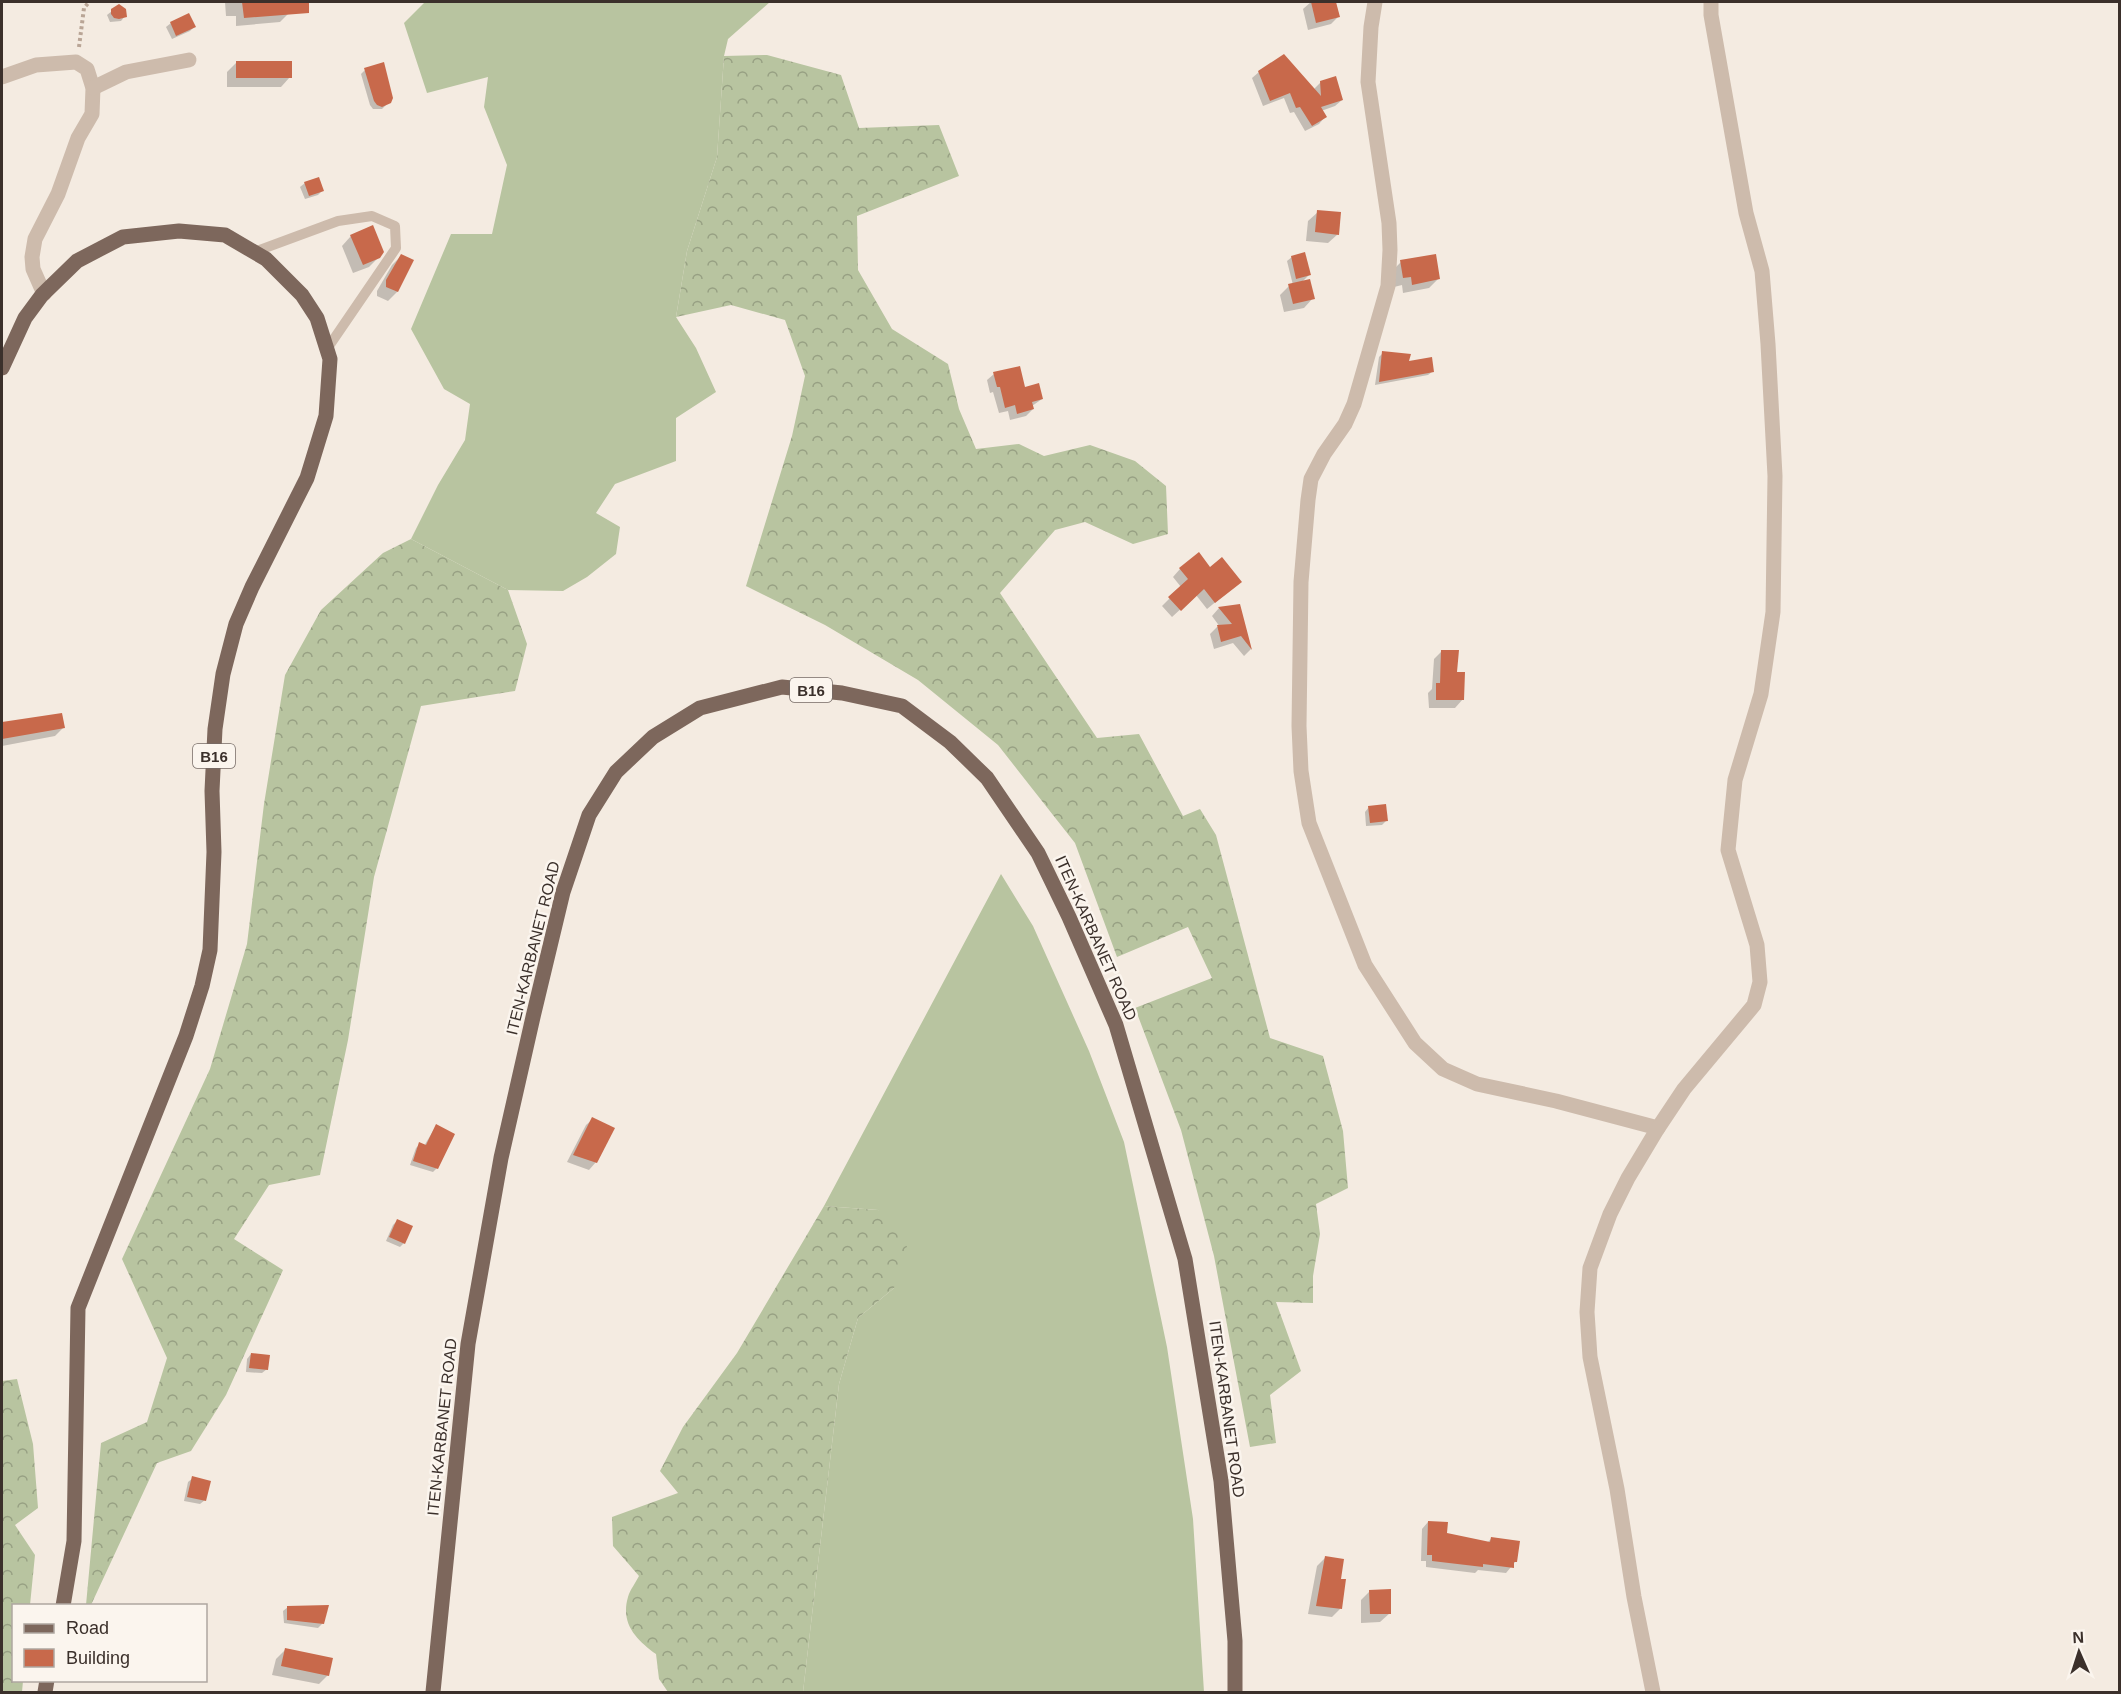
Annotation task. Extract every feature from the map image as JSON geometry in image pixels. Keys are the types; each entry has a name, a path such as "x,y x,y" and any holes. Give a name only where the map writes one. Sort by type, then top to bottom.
{"main road":[{"name":"B16","path":"2,368 25,318 44,294 77,261 123,237 179,231 225,235 266,259 302,295 317,318 330,359 326,416 307,478 236,624 223,674 215,729 212,791 214,852 210,950 202,986 186,1036 78,1308 74,1541 63,1604"},
{"name":"ITEN-KARBANET ROAD","path":"433,1692 468,1344 501,1158 563,892 589,815 616,772 653,737 699,708 782,687 842,693 902,706 950,742 987,778 1038,853 1069,917 1116,1025 1185,1259 1221,1481 1235,1641 1235,1692"}],"street":[{"path":"1375,2 1371,27 1368,82 1389,223 1388,286 1354,404 1345,424 1323,454 1311,479 1301,582 1299,726 1300,771 1309,823 1365,965 1415,1043 1443,1069 1477,1084 1556,1101 1658,1128"},
{"path":"1653,1692 1634,1597 1617,1490 1590,1357 1587,1312 1590,1268 1610,1214 1628,1178 1658,1128 1684,1089 1754,1005 1760,982 1757,945 1728,850 1735,780 1761,694 1773,612 1775,476 1762,271 1746,213 1710,2"},
{"path":"93,88 126,72 189,60"},
{"path":"2,77 36,65 76,62 87,69 93,88 92,114 78,138 58,194 35,239 33,269 44,294"}],"lane":[{"path":"254,252 338,221 372,216 395,226 396,248 327,349"}],"path":[{"path":"76,62 84,8 89,2"}],"green space":[{"path":"425,2 770,2 728,39 724,56 717,157 687,251 676,317 696,348 716,392 676,418 676,461 615,484 596,513 620,527 616,554 587,577 563,591 508,590 411,539 438,485 465,440 470,404 444,389 411,329 451,234 492,234 507,165 484,107 488,77 427,93 404,23"},
{"path":"767,55 841,75 859,128 939,125 959,176 857,216 858,270 892,329 948,364 959,409 976,449 1019,444 1044,456 1090,445 1135,461 1166,486 1168,534 1133,544 1085,522 1055,530 1000,593 1097,738 1139,734 1183,816 1200,809 1216,835 1270,1038 1323,1056 1343,1131 1348,1188 1316,1204 1320,1234 1313,1276 1313,1303 1276,1302 1301,1371 1270,1395 1276,1443 1250,1447 1214,1256 1181,1130 1135,1008 1212,978 1188,927 1117,957 1075,843 998,745 918,680 825,625 746,586 792,436 805,376 785,320 731,305 676,317 687,251 717,157 724,56"},
{"path":"411,539 508,590 527,644 515,691 421,706 374,877 348,1040 320,1175 269,1185 234,1239 283,1270 226,1395 191,1451 157,1463 91,1604 86,1604 101,1443 147,1422 167,1358 122,1259 210,1069 247,944 264,804 285,675 321,610 383,553"},
{"path":"1001,874 1033,926 1089,1051 1124,1142 1167,1347 1193,1519 1204,1692 803,1692 839,1384 858,1318 894,1288 878,1210 824,1206"},
{"path":"824,1206 878,1210 907,1246 894,1288 858,1318 839,1384 803,1692 668,1692 659,1679 656,1654 642,1643 628,1623 626,1607 628,1597 639,1576 613,1546 612,1517 678,1493 660,1471 683,1427 737,1353"},
{"path":"17,1379 33,1444 38,1508 15,1525 35,1555 30,1604 12,1604 12,1682 23,1682 22,1692 2,1692 2,1381"}],"building":[{"path":"242,2 309,2 309,13 244,18"},
{"path":"1311,2 1336,2 1340,17 1316,23"},
{"path":"119,4 126,9 127,17 119,19 114,18 111,14 111,9"},
{"path":"189,13 196,27 176,36 170,22"},
{"path":"1284,54 1321,96 1320,81 1336,76 1343,100 1321,107 1327,117 1312,126 1300,107 1296,108 1290,93 1270,101 1258,71"},
{"path":"236,61 292,61 292,78 236,78"},
{"path":"384,62 393,98 391,103 382,107 374,101 364,68"},
{"path":"319,177 324,191 309,196 304,182"},
{"path":"1317,210 1341,212 1339,235 1315,232"},
{"path":"373,225 384,252 380,258 363,265 350,235"},
{"path":"1305,252 1311,275 1296,279 1291,256"},
{"path":"401,254 414,260 398,292 386,287 386,280"},
{"path":"1436,254 1440,279 1412,285 1411,277 1403,278 1400,260"},
{"path":"1310,279 1315,299 1293,304 1288,284"},
{"path":"1382,351 1411,354 1409,361 1432,357 1434,372 1379,382"},
{"path":"1020,366 1025,387 1039,383 1043,399 1032,402 1034,409 1017,414 1015,405 1005,408 1000,387 997,387 993,372"},
{"path":"1199,552 1210,567 1222,557 1242,582 1215,603 1204,589 1181,611 1168,597 1188,579 1179,568"},
{"path":"1240,604 1252,650 1241,636 1221,642 1217,625 1232,624 1218,607"},
{"path":"1441,650 1459,650 1457,672 1465,672 1464,700 1436,700 1436,683 1440,683"},
{"path":"62,713 65,728 2,739 2,722"},
{"path":"1386,804 1388,821 1370,823 1368,806"},
{"path":"592,1117 615,1128 597,1163 573,1155"},
{"path":"436,1124 455,1134 438,1169 413,1161 419,1142 426,1145"},
{"path":"397,1219 413,1226 405,1244 389,1237"},
{"path":"251,1353 270,1355 268,1370 249,1368"},
{"path":"192,1476 211,1481 206,1501 187,1497"},
{"path":"1428,1521 1448,1522 1447,1533 1490,1542 1491,1537 1520,1541 1514,1568 1432,1561 1432,1555 1427,1555"},
{"path":"1325,1556 1344,1559 1341,1579 1346,1579 1342,1609 1316,1606"},
{"path":"1391,1589 1391,1614 1370,1614 1369,1590"},
{"path":"329,1605 324,1624 287,1620 287,1606"},
{"path":"285,1648 333,1658 329,1676 281,1666"}]}
